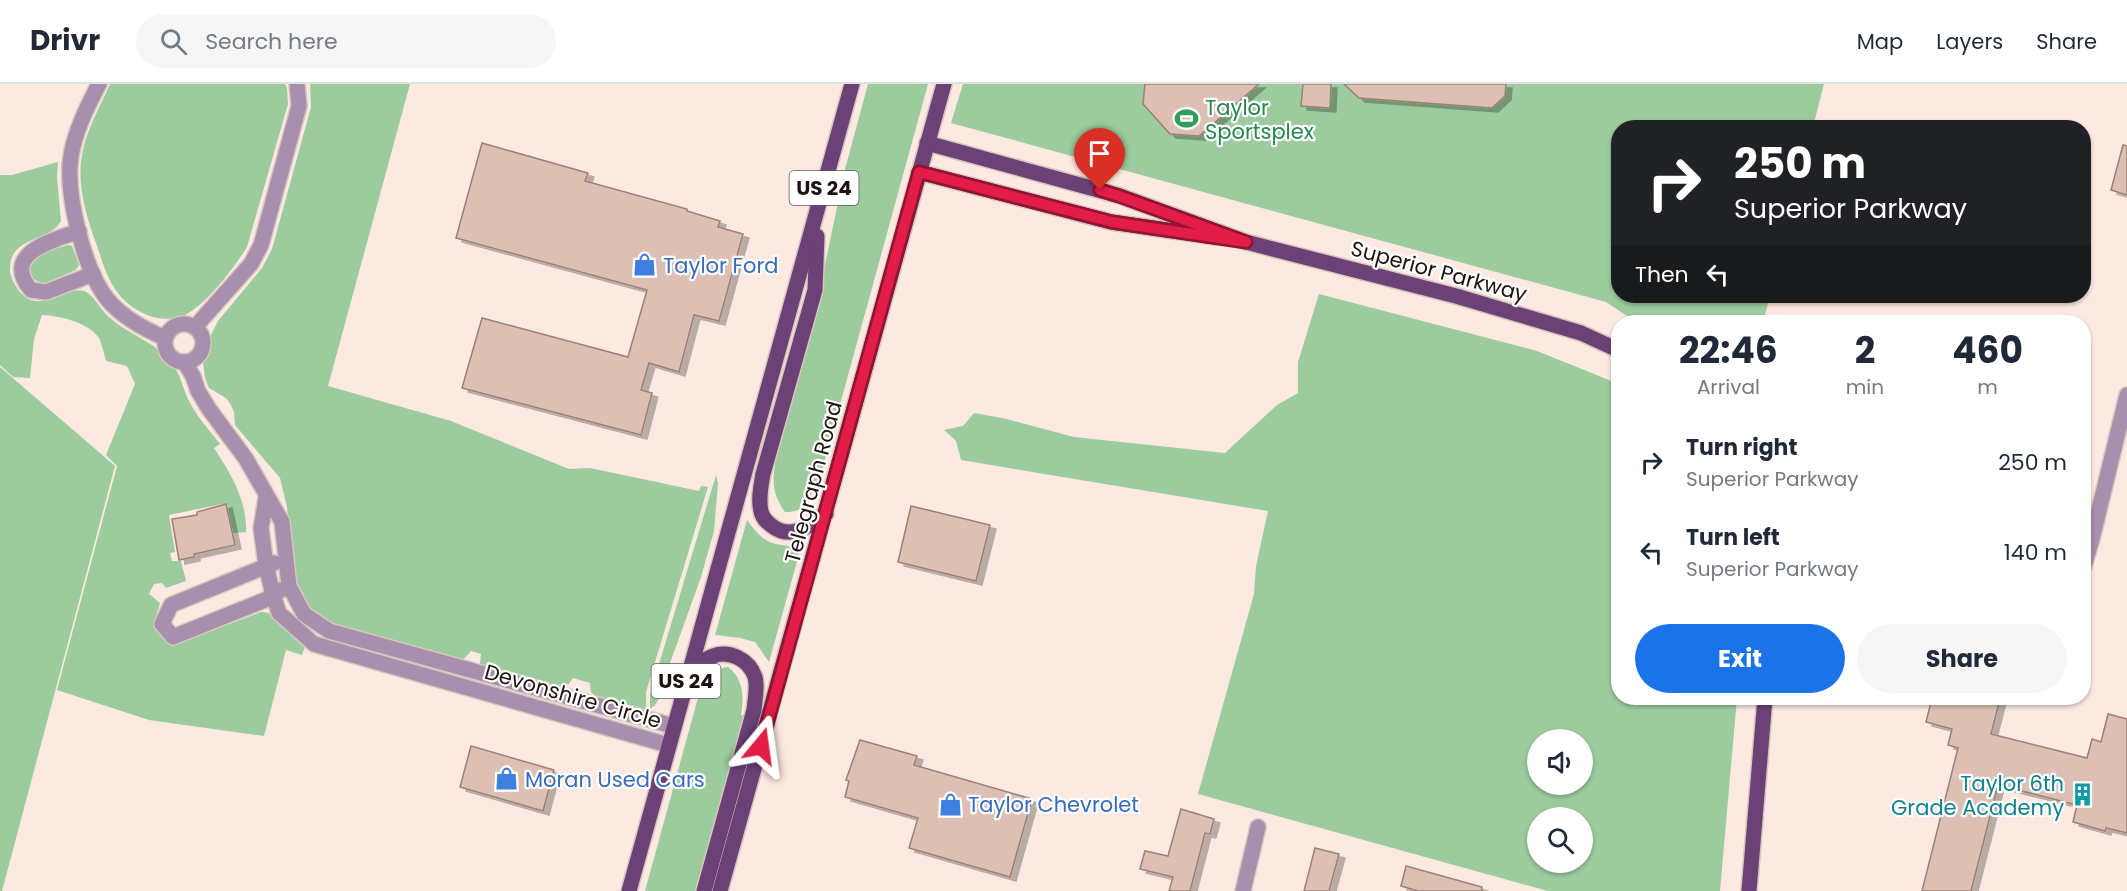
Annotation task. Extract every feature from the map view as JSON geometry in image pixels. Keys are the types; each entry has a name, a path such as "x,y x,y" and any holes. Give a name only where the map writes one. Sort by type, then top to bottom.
{"main road":[{"name":"US 24","path":"629,891 852,84"},
{"name":"Telegraph Road","path":"720,891 944,84"},
{"name":"Superior Parkway","path":"927,143 1119,196 1246,242 1482,303 1581,333 1611,347"},
{"name":"Superior Parkway","path":"919,172 1112,222 1246,242"},
{"path":"819,206 815,290 763,474 760,497 761,512 765,519 783,531 795,532 805,529 826,514"},
{"path":"688,671 714,656 727,654 740,658 749,666 755,676 756,689 754,710 704,891"},
{"path":"1749,891 1764,705"}],"street":[{"path":"99,84 78,129 71,157 69,188 79,231 93,274 107,299 121,313 165,338 171,328 177,325 183,323 195,327 202,336 202,348 195,358 184,362"},
{"path":"195,327 250,264 261,245 299,106 297,84"},
{"path":"79,231 28,250 21,262 22,278 31,290 38,293 93,274"},
{"name":"Devonshire Circle","path":"165,338 164,344 169,355 184,362 193,376 198,391 246,459 260,482 266,498 282,522 289,586 304,614 329,631 673,726"},
{"path":"2091,542 2127,395"},
{"name":"Devonshire Circle","path":"266,498 261,528 273,595 279,613 314,644 668,745"},
{"path":"285,559 171,605 162,624 173,637 289,586"},
{"name":"Devonshire Circle","path":"467,688 473,671"},
{"path":"1243,891 1258,827"}],"green space":[{"path":"110,84 285,84 287,88 288,104 247,247 211,294 194,310 176,318 166,319 148,315 131,306 117,292 105,269 87,214 82,193 81,161 92,122"},
{"path":"310,84 410,84 328,386 451,421 569,469 590,468 699,491 701,486 708,487 646,692 646,710 599,699 591,692 590,683 573,678 568,685 557,687 482,667 481,654 471,651 463,660 456,661 334,627 315,614 302,599 293,582 287,507 280,478 235,425 234,412 226,398 209,388 203,362 205,347 218,321 262,268 272,249 311,107"},
{"path":"868,84 928,84 816,492 812,492 808,501 799,510 785,512 776,495 775,464 772,463 824,270 844,173"},
{"path":"963,84 1824,84 1815,120 1611,120 1611,303 1768,303 1765,315 1626,315 1606,302 951,123"},
{"path":"58,162 61,221 48,233 22,245 15,251 11,260 11,276 25,297 34,301 44,301 72,291 81,290 88,293 109,317 165,355 177,372 193,409 220,444 214,448 241,498 246,532 233,533 227,504 169,515 175,552 170,553 172,561 181,561 186,581 166,588 162,583 154,584 149,594 160,603 155,620 158,628 181,642 261,612 280,619 306,644 302,655 286,650 264,736 149,720 57,690 117,466 106,455 135,384 127,366 106,361 100,340 94,332 65,318 42,315 34,339 30,378 13,377 0,365 0,175 12,175"},
{"path":"68,245 72,246 79,265 76,270 45,283 32,277 29,269 36,257"},
{"path":"1319,294 1537,351 1611,382 1611,705 1736,705 1720,891 1548,891 1198,794 1254,594 1256,566 1268,511 961,460 956,441 944,430 963,426 974,413 1007,419 1074,437 1225,453 1277,405 1298,393 1298,362"},
{"path":"0,367 115,466 2,891 0,891"},
{"path":"716,475 718,483 714,531 701,577 660,697 650,709 650,694"},
{"path":"747,520 764,539 770,542 801,547 769,662 755,642 715,635"},
{"path":"728,667 737,677 742,689 741,715 744,716 696,891 645,891 702,683 705,684 711,674 717,670"}],"building":[{"name":"Taylor Sportsplex","path":"1145,84 1259,84 1199,136 1170,134 1143,104"},
{"path":"1303,84 1331,84 1330,108 1301,106"},
{"name":"Taylor Sportsplex","path":"1344,84 1506,84 1505,96 1492,108 1359,98"},
{"name":"Taylor Ford","path":"482,143 588,173 585,181 687,209 687,211 720,221 718,227 743,234 719,321 694,315 679,372 649,363 641,390 652,393 641,435 462,388 482,318 628,357 647,290 456,238"},
{"path":"2123,145 2127,146 2127,195 2111,190"},
{"path":"226,504 235,545 194,554 194,557 179,560 172,519 197,515 197,512"},
{"path":"911,506 990,525 976,581 898,562"},
{"name":"Taylor 6th Grade Academy","path":"1930,705 1998,705 1991,734 2087,758 2092,739 2101,742 2108,714 2127,719 2127,833 2106,828 2105,831 2073,822 2077,805 1998,785 1971,891 1922,891 1958,748 1948,745 1952,729 1926,722"},
{"name":"Taylor Chevrolet","path":"860,740 917,756 914,765 1032,799 1010,877 909,848 918,818 845,797 849,781 846,780"},
{"name":"Moran Used Cars","path":"471,746 554,770 543,811 460,787"},
{"path":"1181,809 1214,819 1210,834 1205,833 1190,891 1169,891 1173,877 1140,869 1145,851 1168,856"},
{"path":"1315,848 1339,854 1329,891 1304,891"},
{"path":"1406,866 1482,887 1482,891 1418,891 1401,886"}],"place":[{"name":"Taylor Sportsplex","path":"1187,119"},
{"name":"Taylor Ford","path":"645,265"},
{"name":"Moran Used Cars","path":"507,779"},
{"name":"Taylor 6th Grade Academy","path":"2082,795"},
{"name":"Taylor Chevrolet","path":"950,804"}],"route":[{"path":"761,746 919,172 1112,222 1246,242 1100,190"}]}
